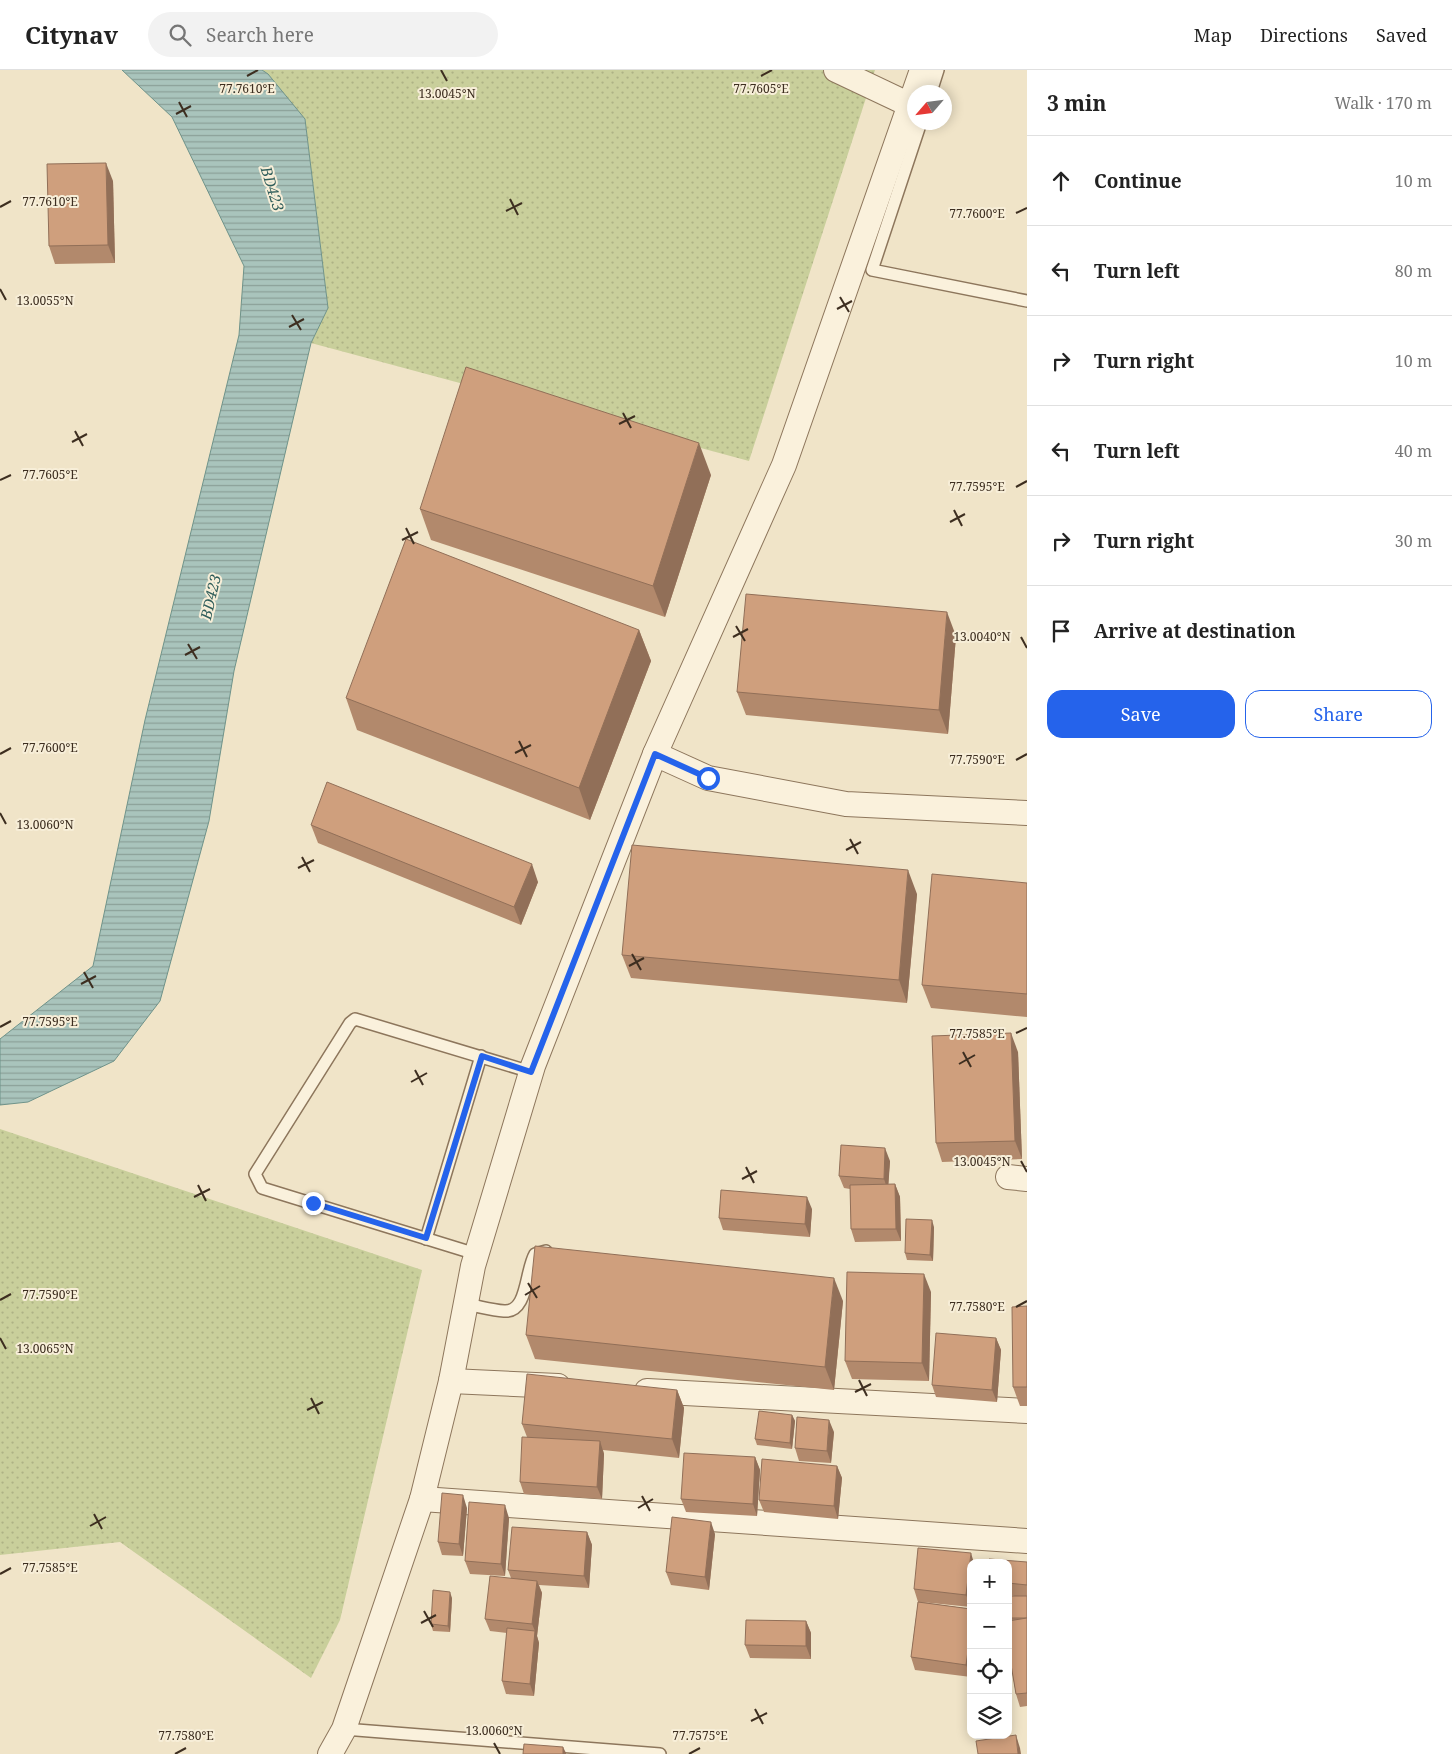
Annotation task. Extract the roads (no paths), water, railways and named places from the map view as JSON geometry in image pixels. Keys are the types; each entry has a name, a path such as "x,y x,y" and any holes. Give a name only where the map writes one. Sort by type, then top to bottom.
{"street":[{"path":"836,70 907,110"},
{"path":"920,85 922,70"},
{"path":"330,1754 344,1729 422,1499 451,1381 476,1254 531,1072 655,754 784,464 885,204 910,130"},
{"path":"655,754 708,778 846,804 1027,813"},
{"path":"451,1381 580,1388"},
{"path":"630,1390 1027,1411"},
{"path":"422,1499 1027,1542"}],"lane":[{"path":"933,85 938,70"},
{"path":"885,204 872,270 1027,301"},
{"path":"476,1254 262,1188 256,1174 350,1023 355,1019 531,1072"},
{"path":"426,1238 482,1056"},
{"path":"465,1304 506,1311 514,1310 520,1305 530,1262 535,1254 542,1250 562,1252"},
{"path":"344,1729 660,1754"}],"water":[{"name":"BD423","path":"122,70 262,70 268,74 305,119 328,308 311,343 234,671 209,821 160,1001 114,1061 28,1102 0,1105 0,1039 93,966 145,720 239,335 244,266 172,117"}]}
